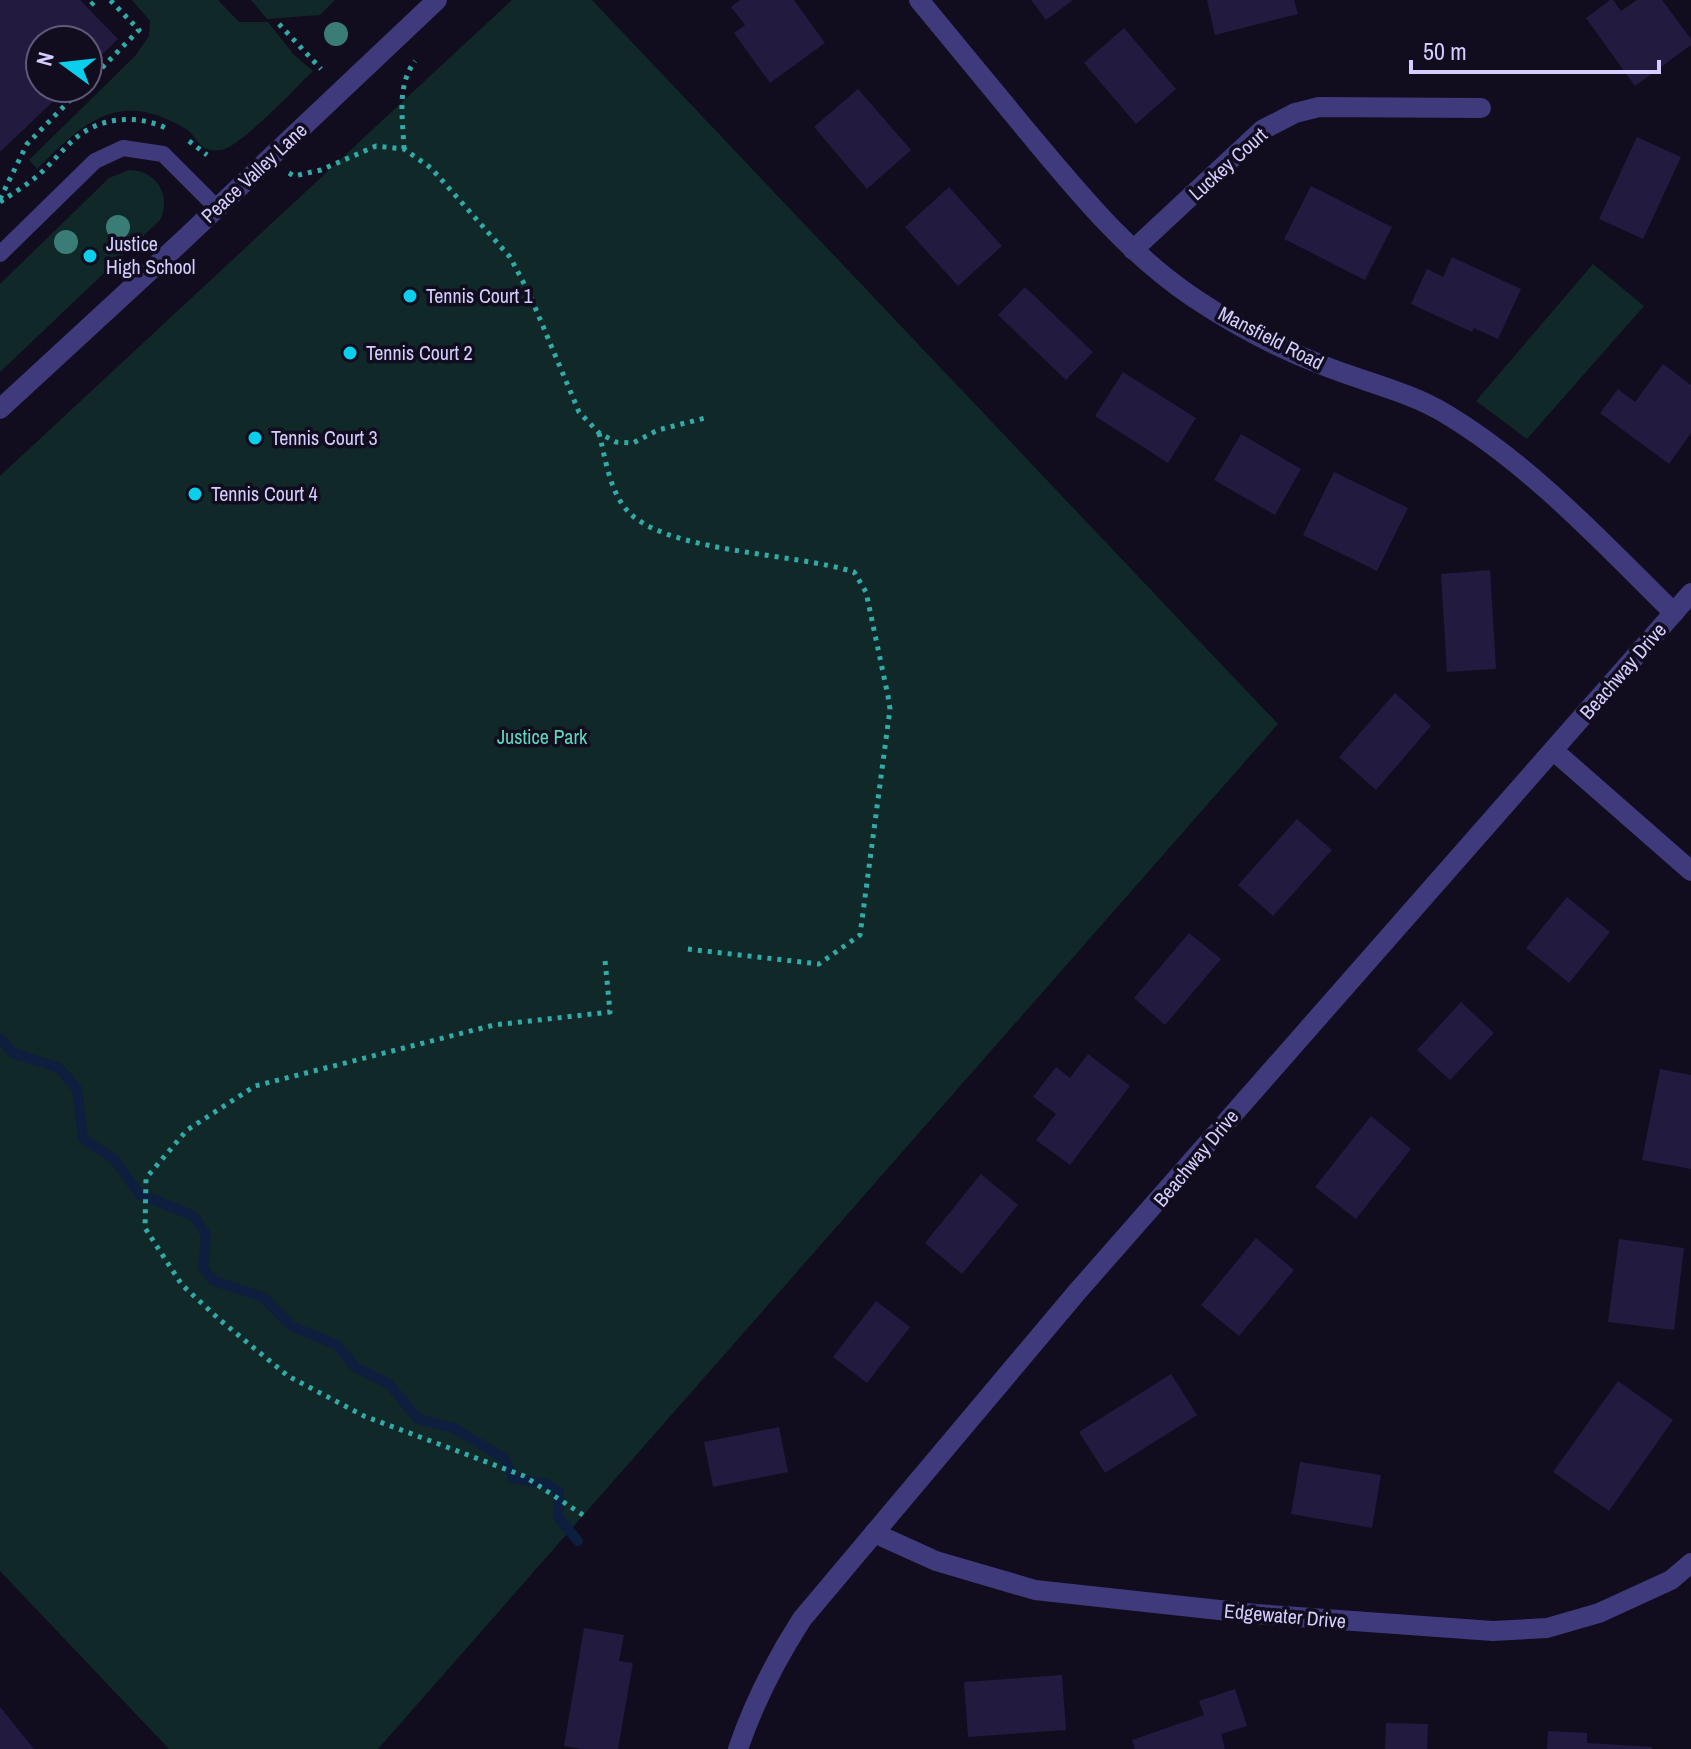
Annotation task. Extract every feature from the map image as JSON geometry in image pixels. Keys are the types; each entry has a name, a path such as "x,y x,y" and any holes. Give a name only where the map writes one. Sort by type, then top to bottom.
{"street":[{"name":"Peace Valley Lane","path":"0,409 437,0"},
{"name":"Mansfield Road","path":"919,0 1089,206 1133,250 1193,297 1255,334 1322,365 1415,398 1446,414 1496,448 1578,519 1674,613"},
{"name":"Luckey Court","path":"1133,250 1262,130 1295,113 1319,107 1481,108"},
{"name":"Beachway Drive","path":"738,1749 752,1710 777,1658 802,1619 1077,1292 1691,593"},
{"path":"1554,751 1691,871"},
{"name":"Edgewater Drive","path":"874,1533 936,1561 1035,1590 1271,1616 1493,1631 1547,1628 1599,1613 1671,1580 1691,1563"}],"lane":[{"path":"0,254 95,161 123,148 163,154 217,208"}],"path":[{"path":"104,66 139,30 110,0"},
{"path":"279,24 321,69"},
{"path":"404,149 402,97 412,64 421,56"},
{"path":"0,199 27,144 66,104"},
{"path":"267,161 294,176 321,170 376,146 404,149 431,168 510,257 529,293 579,412 599,433 616,442 633,443 658,430 705,418"},
{"path":"599,433 619,499 634,516 666,532 699,542 829,564 854,572 866,592 888,696 890,709 860,935 819,964 687,949"},
{"path":"583,1515 524,1476 364,1416 288,1376 182,1285 145,1228 146,1178 187,1130 255,1086 494,1025 610,1012 605,960"}],"green space":[{"path":"132,0 218,0 239,22 268,22 294,55 313,71 253,129 229,147 207,149 186,129 162,117 141,111 122,111 87,125 37,169 29,160 86,104 104,104 104,86 135,56 149,36 150,21"},
{"path":"251,0 335,0 320,15 267,19"},
{"name":"Justice Park","path":"512,0 592,0 1278,724 378,1749 169,1749 0,1571 0,476"},
{"path":"129,170 147,174 159,186 164,202 160,220 0,372 0,284 109,178"},
{"path":"1593,264 1644,306 1527,439 1476,401"}],"building":[{"path":"0,0 80,0 103,24 24,24 24,104 50,104 0,152"},
{"path":"740,0 794,0 825,43 770,83 734,33 745,25 731,7"},
{"path":"1031,0 1073,0 1046,20"},
{"path":"1207,0 1294,0 1298,14 1215,35"},
{"path":"1610,0 1621,11 1637,0 1662,0 1691,39 1691,45 1635,86 1586,18"},
{"path":"104,25 118,39 104,53"},
{"path":"1124,28 1176,89 1136,124 1084,63"},
{"path":"858,89 911,150 867,189 814,127"},
{"path":"1637,137 1681,157 1643,239 1599,219"},
{"path":"1311,186 1392,227 1365,280 1284,239"},
{"path":"949,187 1002,246 958,286 905,227"},
{"path":"1452,257 1521,289 1498,339 1474,328 1472,332 1411,304 1427,269 1443,277"},
{"path":"1025,287 1093,352 1066,380 998,315"},
{"path":"1663,364 1691,385 1691,433 1669,464 1600,413 1618,389 1635,402"},
{"path":"1123,372 1196,418 1168,463 1095,416"},
{"path":"1241,434 1301,469 1275,515 1214,480"},
{"path":"1334,472 1408,508 1377,571 1303,535"},
{"path":"1490,570 1496,669 1447,672 1441,574"},
{"path":"1395,693 1431,726 1376,790 1339,757"},
{"path":"1297,819 1332,850 1273,916 1238,885"},
{"path":"1567,897 1610,932 1569,983 1526,948"},
{"path":"1189,933 1221,959 1165,1025 1134,998"},
{"path":"1461,1002 1494,1033 1450,1080 1417,1050"},
{"path":"1088,1054 1130,1086 1070,1165 1036,1140 1056,1114 1033,1097 1056,1067 1070,1078"},
{"path":"1660,1069 1691,1075 1691,1169 1642,1160"},
{"path":"1371,1116 1411,1149 1356,1219 1315,1187"},
{"path":"981,1174 1018,1205 962,1274 925,1243"},
{"path":"1256,1238 1294,1270 1239,1336 1201,1305"},
{"path":"1619,1239 1684,1248 1674,1330 1608,1322"},
{"path":"876,1301 910,1327 867,1383 833,1357"},
{"path":"1171,1374 1197,1415 1105,1473 1079,1432"},
{"path":"1618,1381 1673,1420 1609,1511 1553,1472"},
{"path":"779,1427 788,1472 713,1487 704,1442"},
{"path":"1300,1462 1381,1475 1372,1528 1291,1514"},
{"path":"584,1628 624,1635 619,1661 633,1663 618,1749 564,1746"},
{"path":"1062,1675 1066,1730 968,1737 964,1682"},
{"path":"1235,1689 1247,1726 1221,1734 1225,1749 1135,1749 1132,1740 1204,1715 1199,1701"},
{"path":"0,1707 34,1749 0,1749"},
{"path":"1386,1723 1428,1724 1427,1749 1385,1749"},
{"path":"1548,1731 1587,1733 1587,1743 1652,1749 1547,1749"}],"waterway":[{"path":"0,1038 13,1053 59,1068 77,1089 83,1139 115,1160 139,1194 194,1216 206,1235 203,1268 214,1281 263,1297 291,1326 337,1345 355,1367 389,1384 418,1419 454,1428 505,1459 513,1478 547,1484 559,1492 558,1517 578,1541"}],"place":[{"name":"Justice High School","path":"90,256"},
{"name":"Tennis Court 1","path":"410,296"},
{"name":"Tennis Court 2","path":"350,353"},
{"name":"Tennis Court 3","path":"255,438"},
{"name":"Tennis Court 4","path":"195,494"}]}
